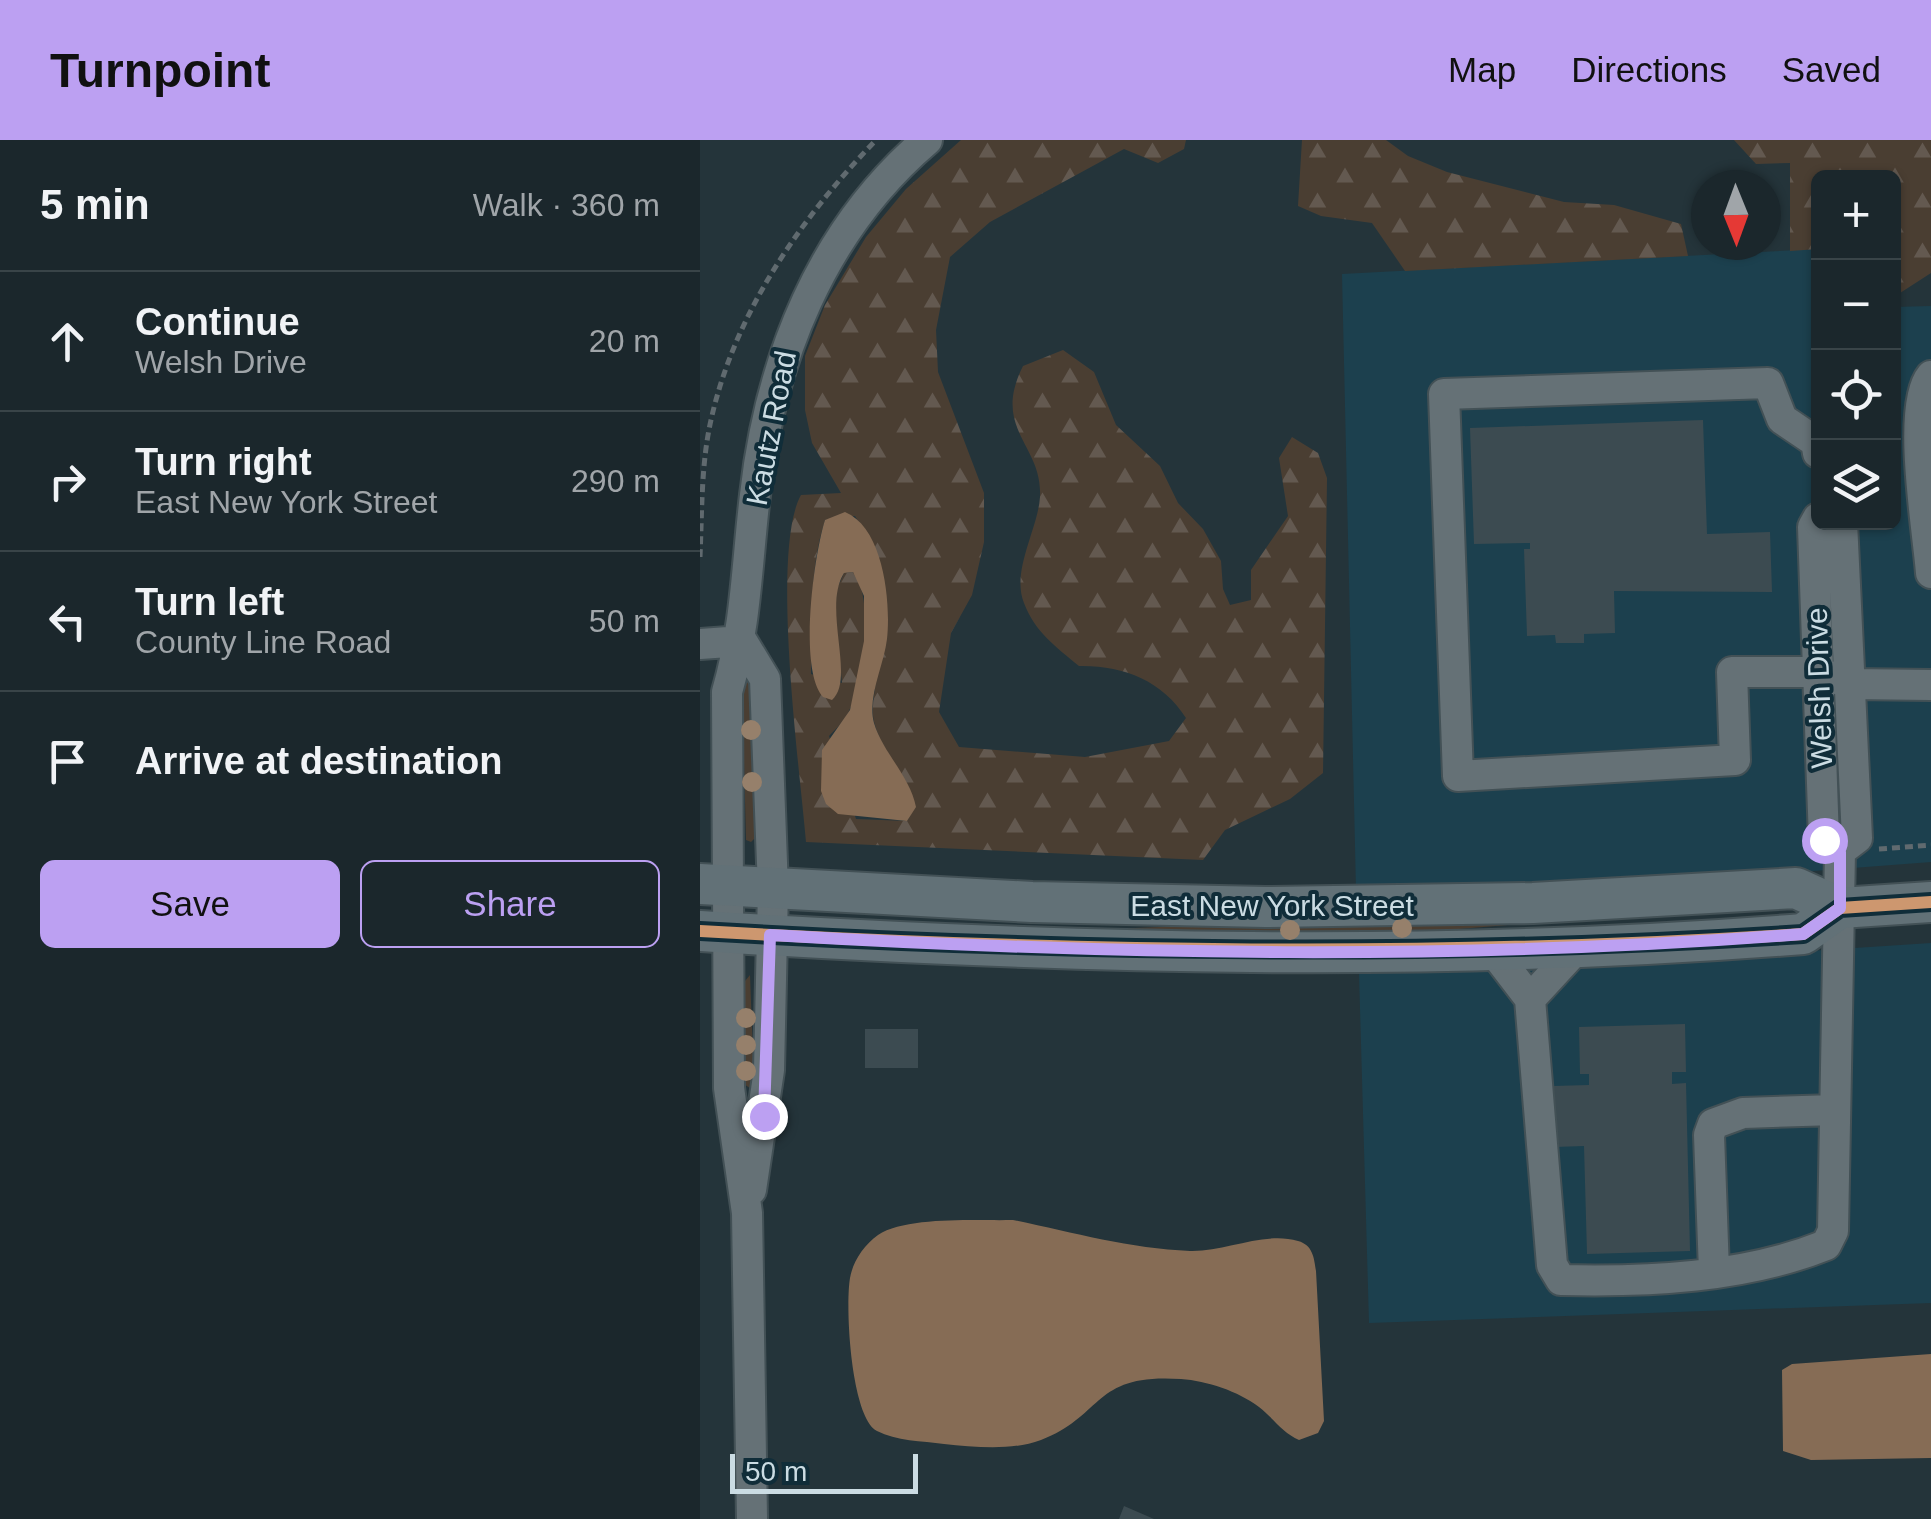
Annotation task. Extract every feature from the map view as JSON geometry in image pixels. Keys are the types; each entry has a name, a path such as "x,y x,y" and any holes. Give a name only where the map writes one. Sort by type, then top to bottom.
{"main road":[{"name":"East New York Street","path":"715,885 1266,907 1532,902 1796,888 1840,908 1931,902"},
{"name":"East New York Street","path":"714,932 1143,952 1494,952 1803,934 1840,908"}],"street":[{"name":"Kautz Road","path":"747,1213 729,1088 714,932 728,692 742,641 763,434 789,335 818,275 872,197 927,140"},
{"path":"1931,376 1920,417 1931,573"},
{"path":"1813,440 1782,419 1768,382 1444,394 1458,776 1734,760 1732,672 1818,672 1852,684 1931,685"},
{"name":"Welsh Drive","path":"1814,530 1824,840 1840,852"},
{"name":"Welsh Drive","path":"1840,852 1857,838 1842,530"},
{"path":"700,644 742,641 765,679 773,888 767,1085 747,1213 750,1519"},
{"name":"Welsh Drive","path":"1714,1271 1801,1255 1826,1245 1833,1231 1840,852"},
{"path":"1530,999 1577,948"},
{"path":"1494,952 1530,999 1552,1265 1561,1280 1649,1282 1714,1271 1709,1134 1713,1124 1743,1113 1835,1110"}],"path":[{"path":"700,557 711,419 741,335 798,228 876,140"},
{"path":"1884,848 1931,845"}],"shaded area":[{"path":"1811,249 1811,530 1901,530 1901,307 1931,306 1931,862 1750,876 1356,890 1342,274 1691,256 1691,260 1781,260 1781,251"},
{"path":"845,512 869,534 886,587 887,639 872,713 878,734 913,796 916,807 907,821 838,814 826,804 821,791 822,750 850,710 864,641 864,596 853,572 844,573 836,605 839,690 832,700 823,697 815,683 811,662 813,584 825,520"},
{"path":"1931,943 1931,1303 1369,1323 1359,973 1607,964"},
{"path":"1013,1220 1168,1250 1203,1250 1272,1238 1307,1246 1316,1271 1324,1421 1318,1433 1299,1440 1242,1396 1181,1379 1131,1382 1114,1389 1062,1430 1018,1446 944,1444 901,1439 877,1431 861,1405 849,1335 850,1278 860,1254 878,1235 906,1225"},
{"path":"1931,1354 1931,1458 1811,1460 1783,1451 1782,1370 1792,1364"}],"green space":[{"path":"961,140 1186,140 1184,149 1158,163 1124,149 990,222 950,257 936,330 938,372 984,493 984,542 972,595 951,633 939,712 959,747 1085,757 1169,741 1186,718 1165,694 1140,677 1110,668 1079,666 1047,638 1024,603 1021,577 1040,497 1034,463 1015,422 1015,388 1023,366 1063,350 1094,372 1116,425 1160,466 1178,503 1203,529 1221,561 1223,589 1230,605 1251,600 1251,570 1288,516 1279,458 1292,437 1318,453 1327,478 1323,773 1290,799 1225,830 1203,860 806,842 787,610 792,523 801,495 841,493 812,443 805,410 805,356 825,305 866,237 906,189","holes":["855,516 867,538 882,595 874,719 879,736 912,796 915,807 907,821 856,819 829,736 849,711 862,661 864,600 853,572 844,573 837,589 835,613 842,683 811,674 814,577 825,520"]},
{"path":"1302,140 1386,140 1408,156 1447,172 1564,202 1614,205 1681,224 1688,256 1405,271 1372,223 1321,216 1298,206"},
{"path":"1734,140 1931,140 1931,273 1901,292 1901,170 1811,170 1811,250 1790,251 1790,163 1756,164"},
{"path":"749,680 758,682 759,834 751,842 746,840 742,685"},
{"path":"1545,922 1362,937 1086,930 1258,923"},
{"path":"750,975 754,1080 750,1088 742,1083 740,987"}],"building":[{"path":"1703,420 1707,534 1770,532 1772,592 1614,591 1615,633 1584,634 1584,643 1556,643 1555,635 1527,636 1524,549 1530,549 1530,543 1474,544 1470,428"},
{"path":"1685,1024 1686,1072 1672,1072 1672,1084 1686,1083 1690,1251 1587,1254 1584,1146 1554,1147 1553,1086 1589,1085 1589,1074 1580,1074 1579,1027"},
{"path":"865,1029 918,1029 918,1068 865,1068"},
{"path":"1124,1506 1154,1519 1119,1519"}],"transit line":[{"path":"700,931 1114,948 1527,947 1803,934 1840,908 1931,902"}],"route":[{"path":"764,1116 770,1028 770,935 1124,952 1295,955 1494,952 1803,934 1840,908 1840,852 1824,840"}]}
